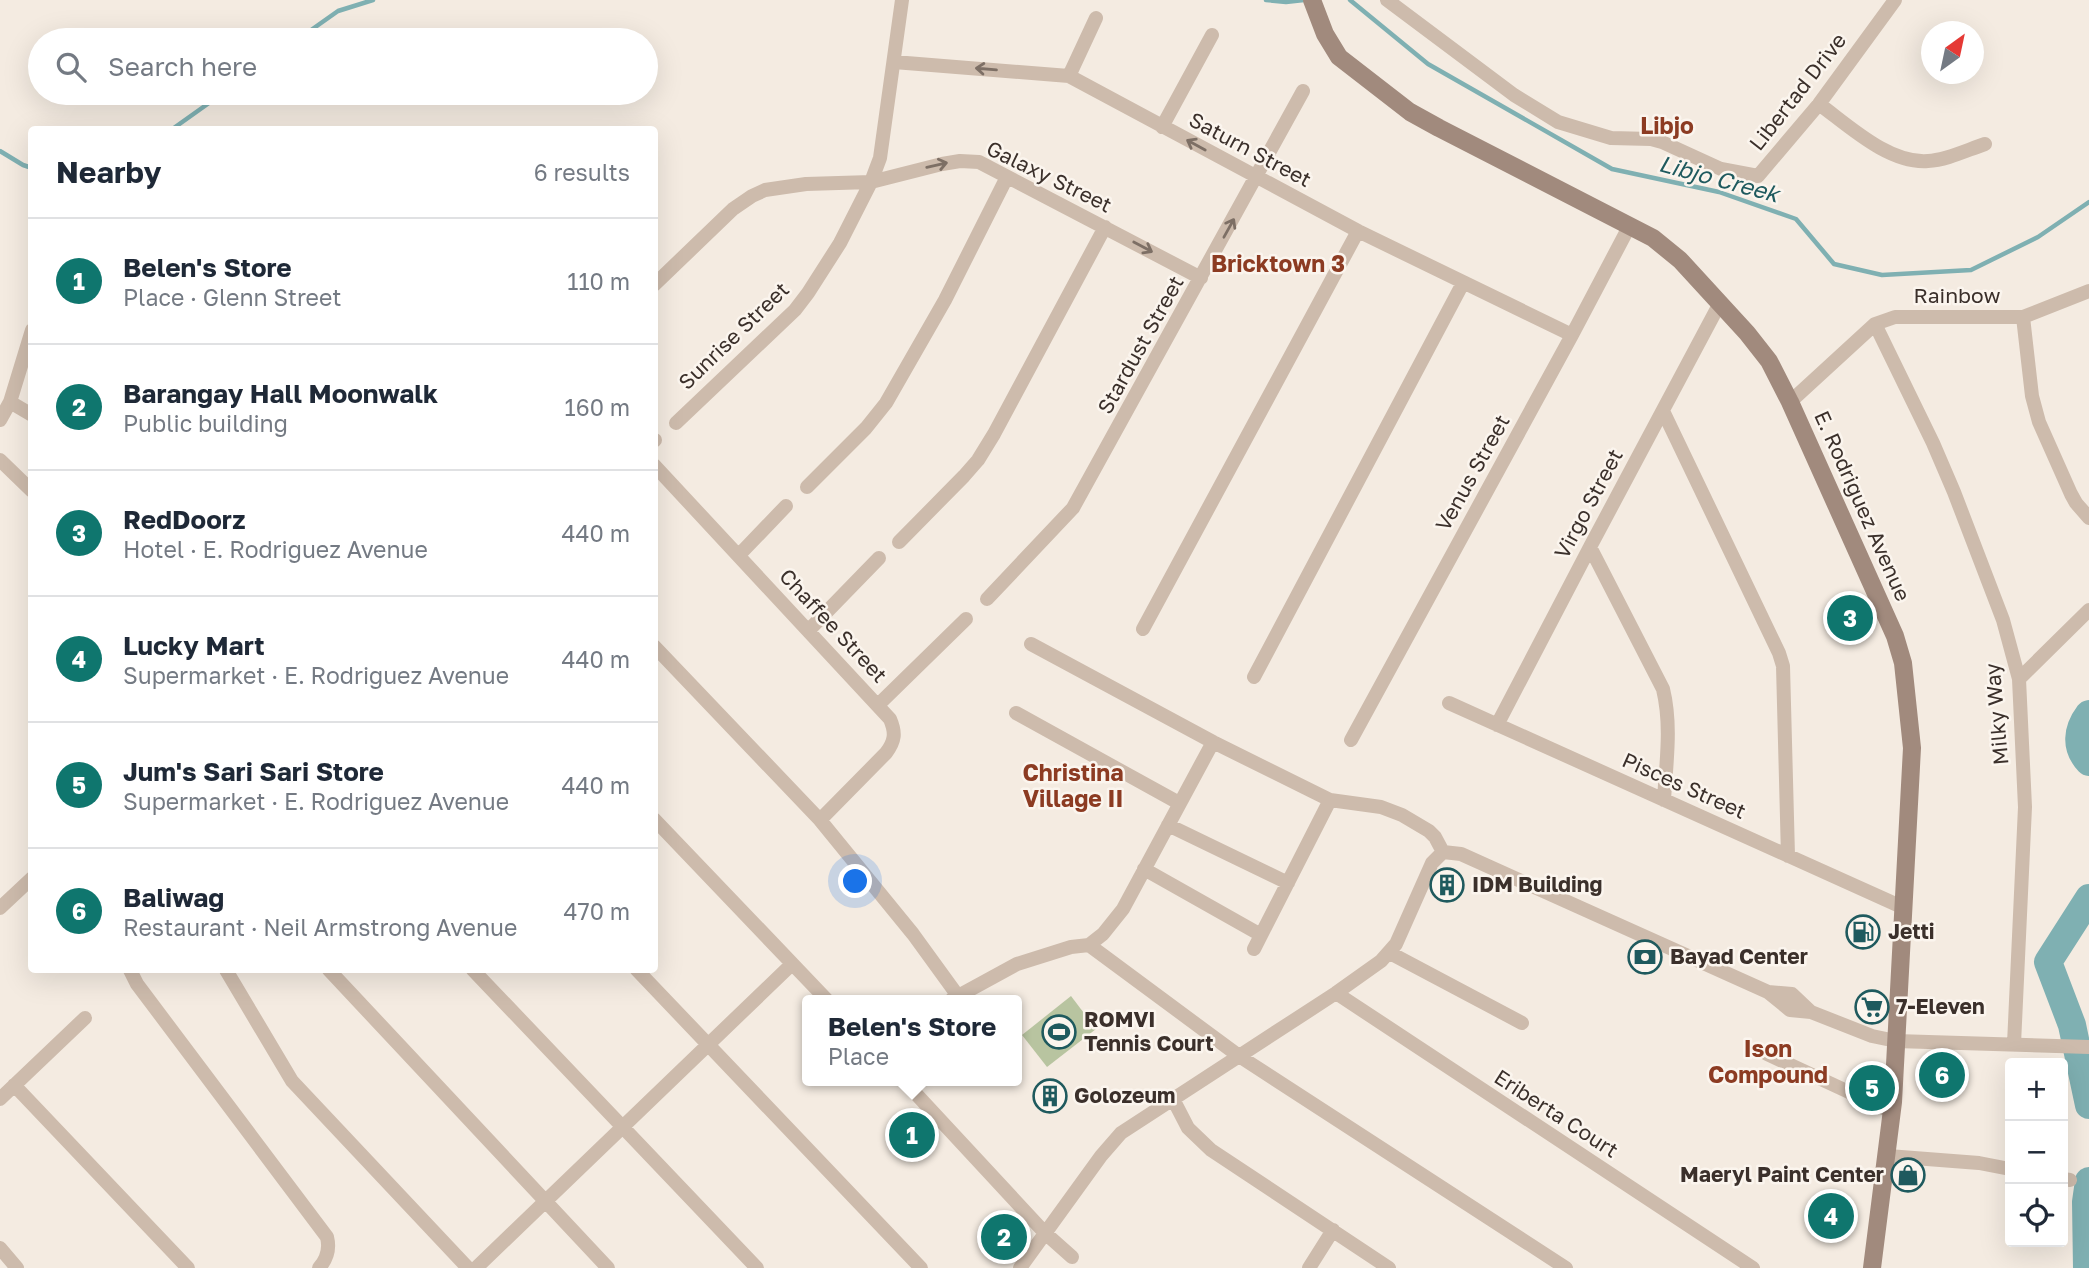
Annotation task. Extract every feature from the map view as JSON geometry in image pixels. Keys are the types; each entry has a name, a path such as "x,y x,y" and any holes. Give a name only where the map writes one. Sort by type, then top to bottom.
{"main road":[{"name":"E. Rodriguez Avenue","path":"1312,0 1325,34 1339,57 1410,112 1630,225 1667,247 1720,303 1769,360 1895,636 1903,663 1912,748 1892,1112 1872,1268"}],"street":[{"name":"Sunrise Street","path":"676,423 795,310 821,274 871,182 880,158 902,0"},
{"name":"Libertad Drive","path":"1387,0 1514,95 1559,122 1611,138 1641,138 1662,142 1721,169 1758,176 1819,104 1895,0"},
{"path":"1069,76 1096,18"},
{"path":"1162,127 1212,34"},
{"name":"Saturn Street","path":"894,62 1069,76 1358,231 1572,335"},
{"name":"Stardust Street","path":"987,599 1073,508 1304,91"},
{"path":"1819,104 1900,158 1914,161 1936,160 1985,144"},
{"name":"Galaxy Street","path":"658,281 733,209 765,190 871,182 960,161 979,162 1201,278"},
{"path":"807,486 866,428 886,402 945,300 1007,177"},
{"name":"Venus Street","path":"1351,740 1630,225"},
{"path":"899,542 978,460 1105,227"},
{"path":"1143,629 1358,231"},
{"path":"1254,677 1463,283"},
{"path":"2023,317 2089,291"},
{"name":"Virgo Street","path":"1497,725 1720,303"},
{"name":"Rainbow","path":"1875,324 1895,317 2023,317 2028,372 2039,422 2071,494 2089,518"},
{"path":"1790,402 1875,324"},
{"name":"Milky Way","path":"1875,324 1954,492 2003,620 2019,679 2025,807 2014,1044"},
{"path":"0,420 10,402 28,343"},
{"path":"10,402 28,413"},
{"path":"1663,411 1783,666 1788,856"},
{"path":"0,460 28,487"},
{"name":"Chaffee Street","path":"658,470 890,719 895,731 893,743 820,820"},
{"path":"738,555 786,506"},
{"path":"1590,547 1663,690 1668,726 1664,800"},
{"path":"808,630 879,558"},
{"path":"2019,679 2089,610"},
{"path":"878,705 966,619"},
{"path":"1031,644 1213,742 1330,800 1381,807 1402,814 1429,831 1443,852"},
{"path":"658,650 820,820 913,934 952,995"},
{"name":"Pisces Street","path":"1448,704 1902,907"},
{"path":"1016,713 1179,803"},
{"path":"960,995 1017,964 1071,947 1089,946 1103,934 1119,915 1213,742"},
{"path":"1254,949 1330,800"},
{"path":"658,823 822,995"},
{"path":"1168,825 1288,883"},
{"path":"1443,852 1461,854 1768,992 1793,994 1811,1012 1872,1036 1896,1041 2089,1047"},
{"path":"1020,1268 1101,1156 1121,1133 1336,993 1390,953 1402,934 1432,863 1443,852"},
{"path":"1144,869 1261,935"},
{"path":"0,908 28,882"},
{"path":"1089,946 1240,1056 1566,1268"},
{"path":"1390,953 1522,1023"},
{"path":"476,1268 792,964"},
{"path":"132,973 137,984 327,1237 329,1250 319,1268"},
{"path":"228,973 292,1081 468,1268"},
{"path":"332,973 608,1268"},
{"path":"476,973 757,1268"},
{"path":"640,973 921,1268"},
{"name":"Eriberta Court","path":"1336,993 1753,1268"},
{"path":"0,1099 85,1018"},
{"path":"1767,1054 1892,1112"},
{"path":"14,1085 188,1268"},
{"path":"909,1086 1045,1234 1072,1257"},
{"path":"1173,1099 1188,1128 1212,1150 1389,1268"},
{"path":"1888,1156 1979,1163 2005,1168"},
{"path":"1309,1268 1333,1230"},
{"path":"0,1248 17,1268"}],"green space":[{"name":"ROMVI Tennis Court","path":"1071,996 1096,1029 1047,1067 1022,1035"}],"waterway":[{"name":"Libjo Creek","path":"314,28 338,11 373,0"},
{"name":"Libjo Creek","path":"1266,0 1304,0"},
{"name":"Libjo Creek","path":"1350,0 1428,64 1612,169 1719,192 1796,219 1834,264 1882,275 1971,270 2038,237 2089,202"},
{"name":"Libjo Creek","path":"177,126 206,105"},
{"name":"Libjo Creek","path":"0,151 28,167"},
{"path":"2089,714 2079,738 2081,750 2089,762"},
{"path":"2089,898 2048,962 2072,1025 2089,1105"},
{"path":"2087,1268 2086,1202 2089,1181"}],"place":[{"name":"RedDoorz","path":"1850,618"},
{"name":"IDM Building","path":"1447,885"},
{"name":"Jetti","path":"1863,932"},
{"name":"Bayad Center","path":"1645,957"},
{"name":"7-Eleven","path":"1872,1007"},
{"name":"ROMVI Tennis Court","path":"1059,1032"},
{"name":"Baliwag","path":"1942,1075"},
{"name":"Jum's Sari Sari Store","path":"1872,1088"},
{"name":"Golozeum","path":"1050,1096"},
{"name":"Belen's Store","path":"912,1135"},
{"name":"Maeryl Paint Center","path":"1908,1175"},
{"name":"Lucky Mart","path":"1831,1216"},
{"name":"Barangay Hall Moonwalk","path":"1004,1237"}],"district":[{"name":"Libjo","path":"1667,126"},
{"name":"Bricktown 3","path":"1278,264"},
{"name":"Christina Village II","path":"1073,786"},
{"name":"Ison Compound","path":"1768,1062"}]}
